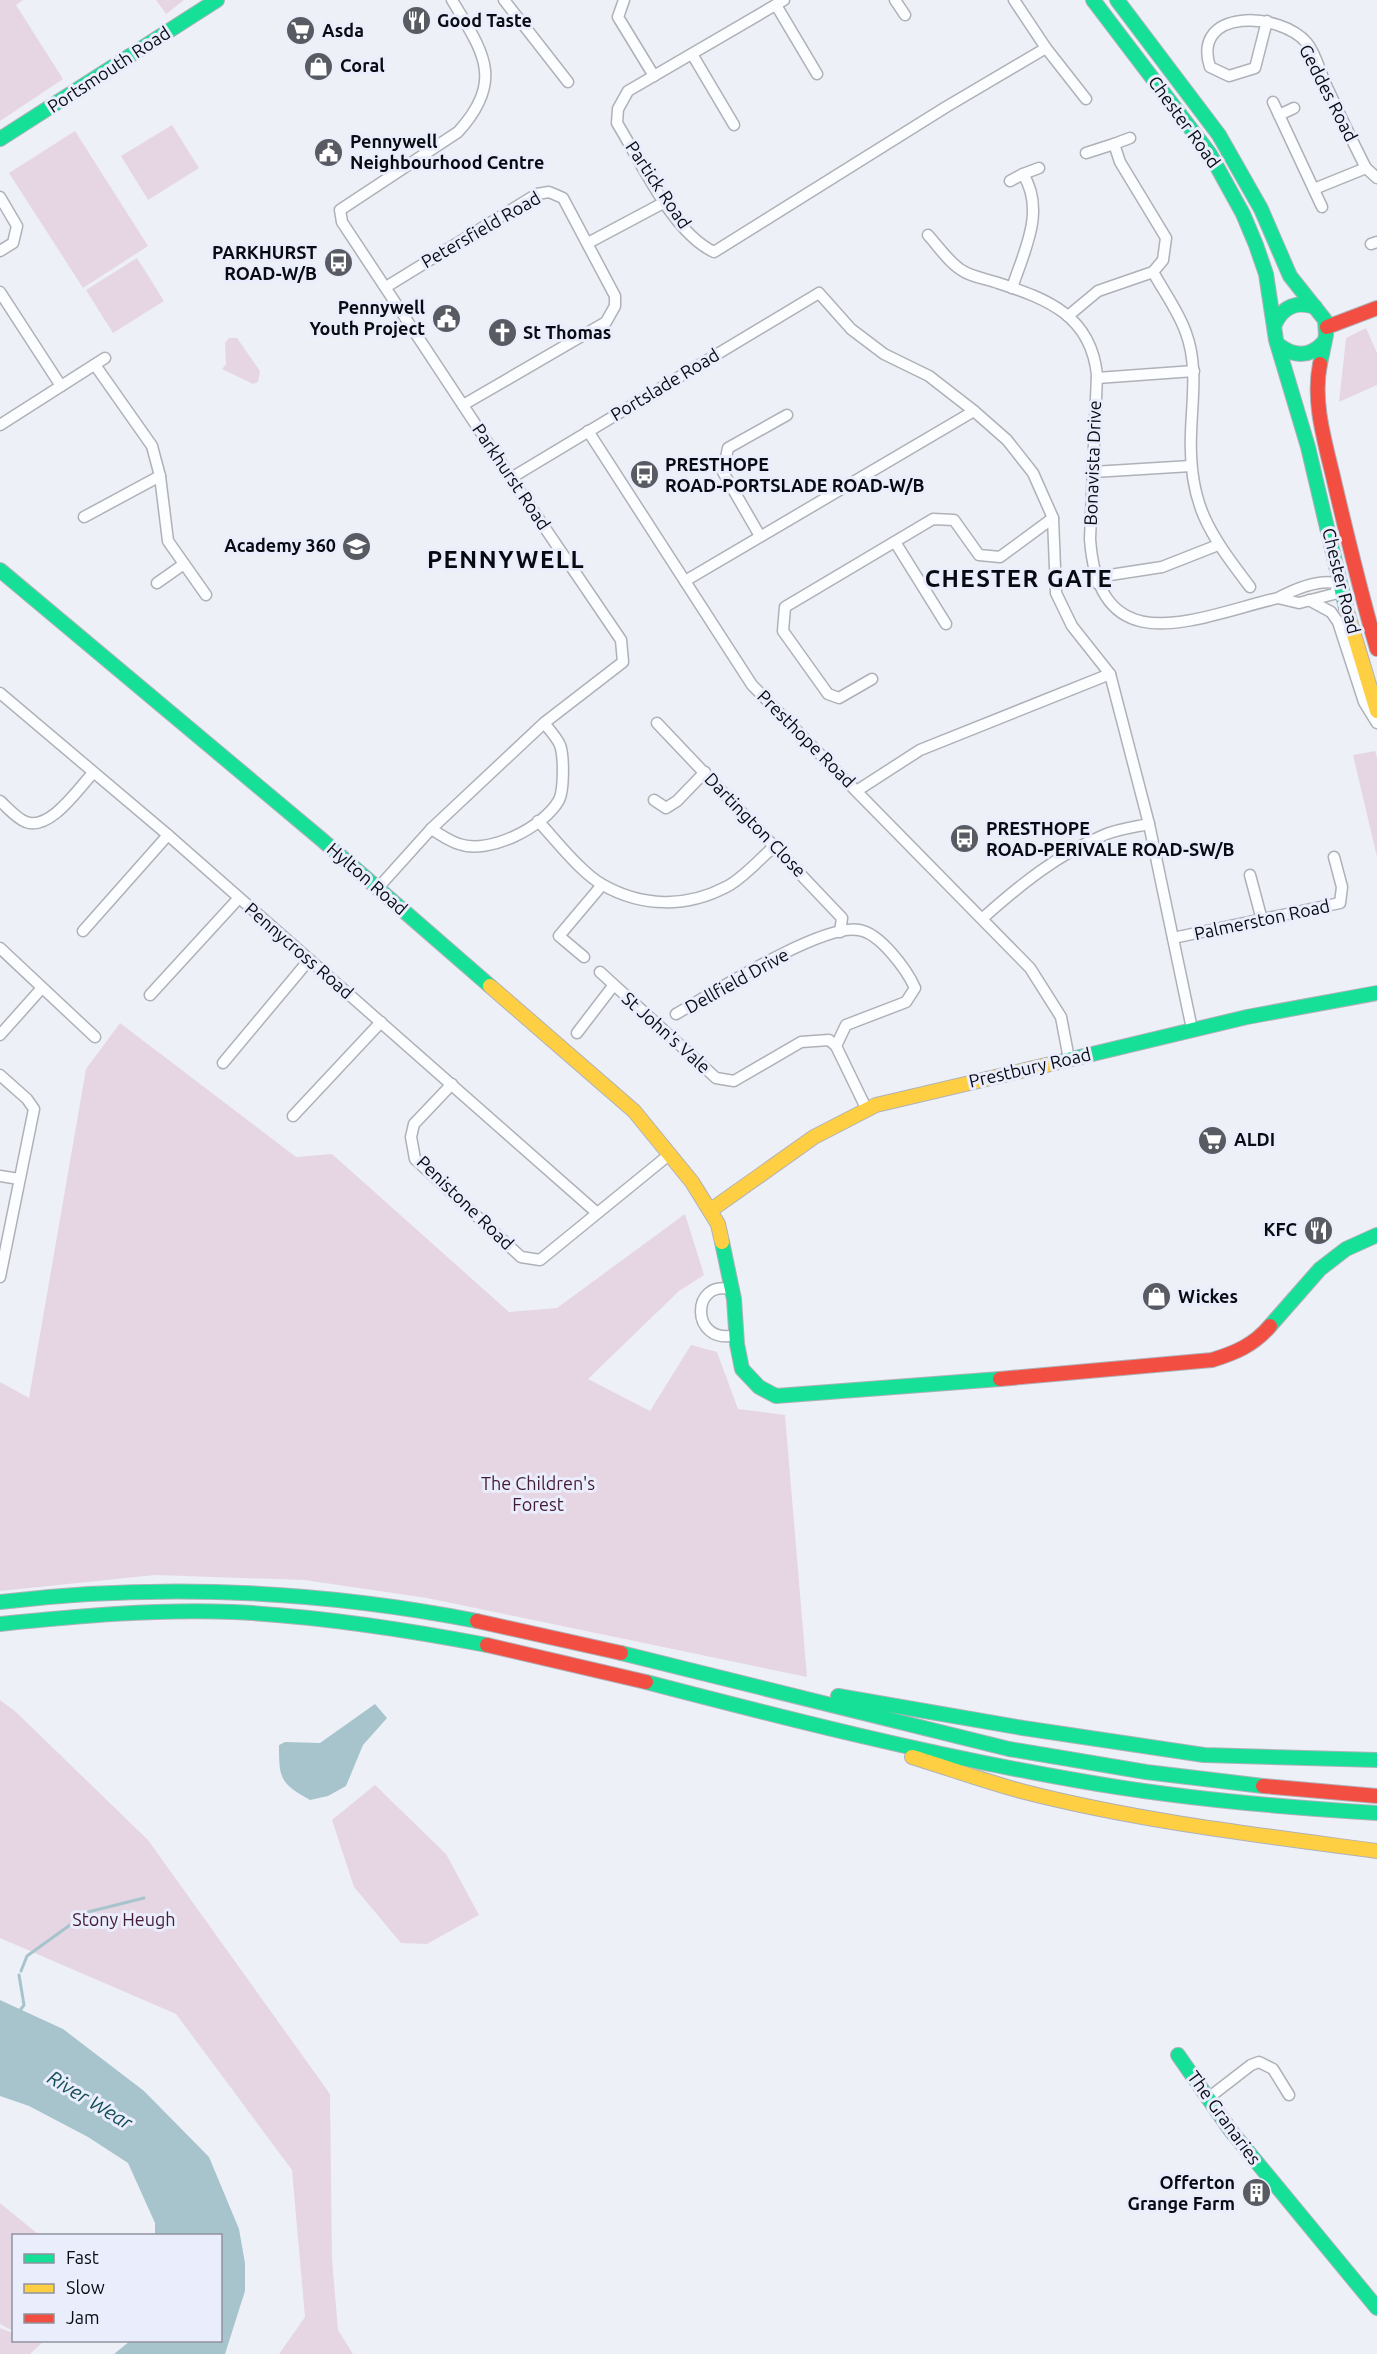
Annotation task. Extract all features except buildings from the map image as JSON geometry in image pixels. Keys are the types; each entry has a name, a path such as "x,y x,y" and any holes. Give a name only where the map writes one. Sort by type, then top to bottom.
{"main road":[{"name":"Chester Road","path":"1093,0 1210,154 1243,214 1256,245 1266,274 1276,340 1281,346 1308,447 1340,584 1377,711"},
{"name":"Chester Road","path":"1117,0 1219,135 1262,208 1290,276 1325,320 1327,327 1316,396 1357,580 1377,649"},
{"name":"Portsmouth Road","path":"0,139 210,2"},
{"path":"1275,324 1278,316 1290,306 1307,304 1315,308"},
{"path":"1327,327 1377,308"},
{"path":"1281,346 1288,353 1302,356 1311,354 1323,343"},
{"name":"Hylton Road","path":"0,570 377,889 634,1111 670,1154 711,1210 718,1224 732,1290 742,1369 759,1387 776,1396 789,1397 1212,1360 1237,1352 1260,1338 1320,1269 1346,1249 1377,1235"},
{"path":"1340,584 1357,580"},
{"name":"Prestbury Road","path":"711,1210 814,1137 876,1105 1192,1029 1377,993"},
{"path":"0,1602 79,1593 153,1590 265,1592 325,1597 464,1618 708,1674 927,1731 1104,1767 1275,1788 1377,1796"},
{"path":"0,1624 89,1614 147,1612 217,1612 322,1619 475,1642 574,1663 784,1718 1003,1767 1121,1788 1226,1802 1377,1813"},
{"path":"708,1674 1023,1728 1204,1755 1306,1760 1377,1760"},
{"path":"784,1718 1021,1791 1235,1832 1377,1851"},
{"name":"The Granaries","path":"1178,2055 1207,2098 1271,2181 1377,2308"}],"street":[{"name":"Parkhurst Road","path":"452,0 483,54 487,68 482,93 472,117 458,132 340,210 342,222 621,640 623,662 544,723"},
{"path":"504,0 568,82"},
{"path":"624,0 618,17 654,76"},
{"path":"895,0 905,15"},
{"path":"1014,0 1046,48 1086,99"},
{"path":"780,2 817,74"},
{"name":"Partick Road","path":"780,2 628,91 618,109 617,123 665,202 699,244 714,252 946,107 1046,48"},
{"path":"1243,21 1268,21 1255,68 1229,76 1210,67 1207,47 1210,37 1218,30 1243,21"},
{"name":"Geddes Road","path":"1268,21 1285,27 1308,45 1366,168 1377,178"},
{"path":"692,54 734,125"},
{"path":"1273,102 1322,207"},
{"path":"1279,115 1294,108"},
{"path":"1086,153 1130,138"},
{"path":"1068,315 1098,291 1153,273 1163,260 1166,238 1120,162 1114,144"},
{"path":"1010,181 1039,168"},
{"path":"1314,189 1366,168"},
{"path":"1012,288 1034,222 1030,185 1023,174"},
{"name":"Petersfield Road","path":"386,287 537,194 549,192 562,198 615,296 615,306 606,322 463,405"},
{"path":"0,198 17,226 14,243 0,251"},
{"path":"588,243 665,202"},
{"name":"Bonavista Drive","path":"928,235 962,271 1044,299 1068,315 1087,338 1095,360 1097,378 1090,539 1092,565 1098,584 1116,610 1141,624 1166,625 1278,598 1293,590 1331,581 1340,584 1334,594 1299,603 1278,598"},
{"path":"1153,273 1186,333 1194,371 1191,466 1201,516 1218,545 1250,587"},
{"path":"0,292 61,386"},
{"name":"Portslade Road","path":"511,478 819,293 851,329 884,354 929,376 974,411"},
{"path":"0,425 105,358"},
{"path":"95,364 152,446 160,476 168,541 206,595"},
{"path":"1097,378 1194,371"},
{"path":"685,581 974,411 1007,440 1033,473 1053,518 1056,593 1072,626 1110,674 1149,824 1192,1029"},
{"path":"760,536 723,472 728,448 787,415"},
{"name":"Presthope Road","path":"588,431 752,685 858,790 1030,968 1061,1017 1068,1059"},
{"path":"1093,472 1119,473 1191,466"},
{"path":"84,517 160,476"},
{"path":"872,679 839,698 828,694 783,631 785,607 933,519 954,520 979,555 1000,557 1053,518"},
{"path":"895,542 946,624"},
{"path":"1098,584 1110,575 1162,567 1218,545"},
{"path":"157,583 184,564"},
{"path":"1309,600 1331,612 1338,622 1364,702 1377,723"},
{"path":"858,790 920,750 1110,674"},
{"name":"Pennycross Road","path":"0,693 93,774 168,835 596,1212"},
{"path":"377,889 431,829 544,723 560,745 563,772 560,799 538,821 511,839 485,846 460,845 431,829"},
{"name":"Dartington Close","path":"657,723 842,918 840,932"},
{"path":"654,800 666,808 677,801 705,772"},
{"path":"0,801 26,822 42,823 56,813 93,774"},
{"path":"538,821 602,885 647,901 689,901 727,886 775,846"},
{"path":"983,918 1028,878 1062,856 1106,834 1149,824"},
{"path":"83,931 168,835"},
{"name":"Palmerston Road","path":"1173,938 1340,903 1342,887 1334,857"},
{"path":"1251,875 1262,921"},
{"path":"584,957 559,936 602,885"},
{"path":"150,995 238,899"},
{"name":"Dellfield Drive","path":"676,1014 768,961 840,932 859,930 875,938 907,970 915,988 906,1002 846,1025 836,1046"},
{"path":"0,948 41,989 95,1037"},
{"path":"223,1063 309,960"},
{"name":"St John's Vale","path":"600,972 716,1078 734,1081 801,1042 829,1040 836,1046"},
{"path":"577,1033 613,986"},
{"path":"0,1035 41,989"},
{"path":"293,1116 381,1022"},
{"path":"836,1046 867,1110"},
{"path":"0,1076 27,1099 34,1109 0,1276"},
{"name":"Penistone Road","path":"452,1084 414,1124 411,1137 415,1159 521,1257 540,1260 596,1212 670,1154"},
{"path":"0,1176 19,1179"},
{"path":"732,1290 721,1287 713,1290 702,1302 700,1311 706,1327 712,1333 720,1336 736,1335"},
{"path":"1207,2098 1251,2065 1259,2062 1273,2069 1289,2095"}],"green space":[{"path":"0,0 23,0 16,5 63,79 0,121"},
{"path":"156,0 184,0 166,14"},
{"path":"172,125 199,168 148,200 121,156"},
{"path":"75,131 148,246 83,288 9,173"},
{"path":"137,258 164,301 113,333 86,290"},
{"path":"1366,328 1377,353 1377,385 1339,402 1346,338"},
{"path":"229,338 237,338 260,371 258,382 253,384 222,369 226,364 225,343"},
{"path":"1375,751 1377,757 1377,857 1353,755"},
{"name":"The Children's Forest","path":"120,1023 296,1157 332,1154 509,1312 557,1308 685,1214 704,1275 679,1291 588,1379 650,1411 691,1345 717,1352 738,1409 785,1415 807,1677 427,1598 304,1580 155,1575 0,1591 0,1382 29,1398 86,1069"},
{"name":"Stony Heugh","path":"0,1700 16,1712 148,1840 330,2094 332,2259 338,2330 353,2354 279,2354 305,2317 292,2170 176,2014 0,1938"},
{"path":"375,1785 446,1854 479,1915 427,1944 401,1943 354,1887 332,1820"},
{"path":"0,2203 38,2234 12,2234 12,2330 0,2324"},
{"path":"0,2328 12,2333 12,2342 43,2342 30,2354 0,2354"}],"water":[{"path":"375,1704 387,1718 363,1745 346,1786 328,1796 310,1800 287,1784 281,1773 279,1745 285,1742 320,1743"},
{"name":"River Wear","path":"0,2000 63,2029 144,2091 209,2157 239,2229 245,2263 245,2291 225,2354 114,2354 129,2342 222,2342 222,2234 155,2234 155,2223 128,2163 88,2137 29,2106 0,2096"}],"waterway":[{"path":"21,1971 27,1956 88,1912 144,1898"},
{"path":"18,2013 24,2005 19,1975"}],"traffic: fast":[{"path":"0,139 217,0"},
{"path":"1093,0 1210,154 1243,214 1256,245 1266,274 1276,340 1308,447 1346,608"},
{"path":"1117,0 1219,135 1261,209 1290,276 1325,320 1326,335 1320,364"},
{"path":"1275,324 1282,313 1291,306 1315,307"},
{"path":"1280,346 1291,352 1302,354 1313,351 1323,343"},
{"path":"0,570 321,839 490,986"},
{"path":"1059,1062 1247,1017 1377,993"},
{"path":"1270,1326 1320,1269 1346,1249 1377,1235"},
{"path":"722,1242 734,1299 737,1344 742,1369 759,1387 776,1396 1000,1379"},
{"path":"0,1602 120,1593 179,1591 239,1593 358,1602 477,1621"},
{"path":"0,1624 145,1612 233,1612 360,1624 487,1645"},
{"path":"621,1653 1009,1749 1146,1772 1263,1786"},
{"path":"646,1682 913,1748 1075,1780 1226,1801 1377,1813"},
{"path":"838,1696 1023,1728 1204,1755 1377,1760"},
{"path":"1178,2055 1231,2131 1377,2308"}],"traffic: slow":[{"path":"1346,608 1377,711"},
{"path":"490,986 634,1111 692,1182 718,1224 722,1242"},
{"path":"711,1210 814,1137 876,1105 1059,1062"},
{"path":"912,1757 1021,1791 1109,1811 1377,1851"}],"traffic: jam":[{"path":"1327,327 1377,308"},
{"path":"1320,364 1318,394 1321,424 1377,649"},
{"path":"1000,1379 1212,1360 1244,1348 1270,1326"},
{"path":"477,1621 621,1653"},
{"path":"487,1645 646,1682"},
{"path":"1263,1786 1377,1796"}],"place":[{"name":"Good Taste","path":"416,21"},
{"name":"Asda","path":"301,31"},
{"name":"Coral","path":"319,66"},
{"name":"Pennywell Neighbourhood Centre","path":"329,152"},
{"name":"PARKHURST ROAD-W/B","path":"338,263"},
{"name":"Pennywell Youth Project","path":"446,318"},
{"name":"St Thomas","path":"502,333"},
{"name":"PRESTHOPE ROAD-PORTSLADE ROAD-W/B","path":"644,475"},
{"name":"Academy 360","path":"357,546"},
{"name":"PRESTHOPE ROAD-PERIVALE ROAD-SW/B","path":"965,839"},
{"name":"ALDI","path":"1213,1140"},
{"name":"KFC","path":"1318,1230"},
{"name":"Wickes","path":"1157,1297"},
{"name":"Offerton Grange Farm","path":"1256,2193"}],"district":[{"name":"PENNYWELL","path":"506,560"},
{"name":"CHESTER GATE","path":"1019,579"}]}
